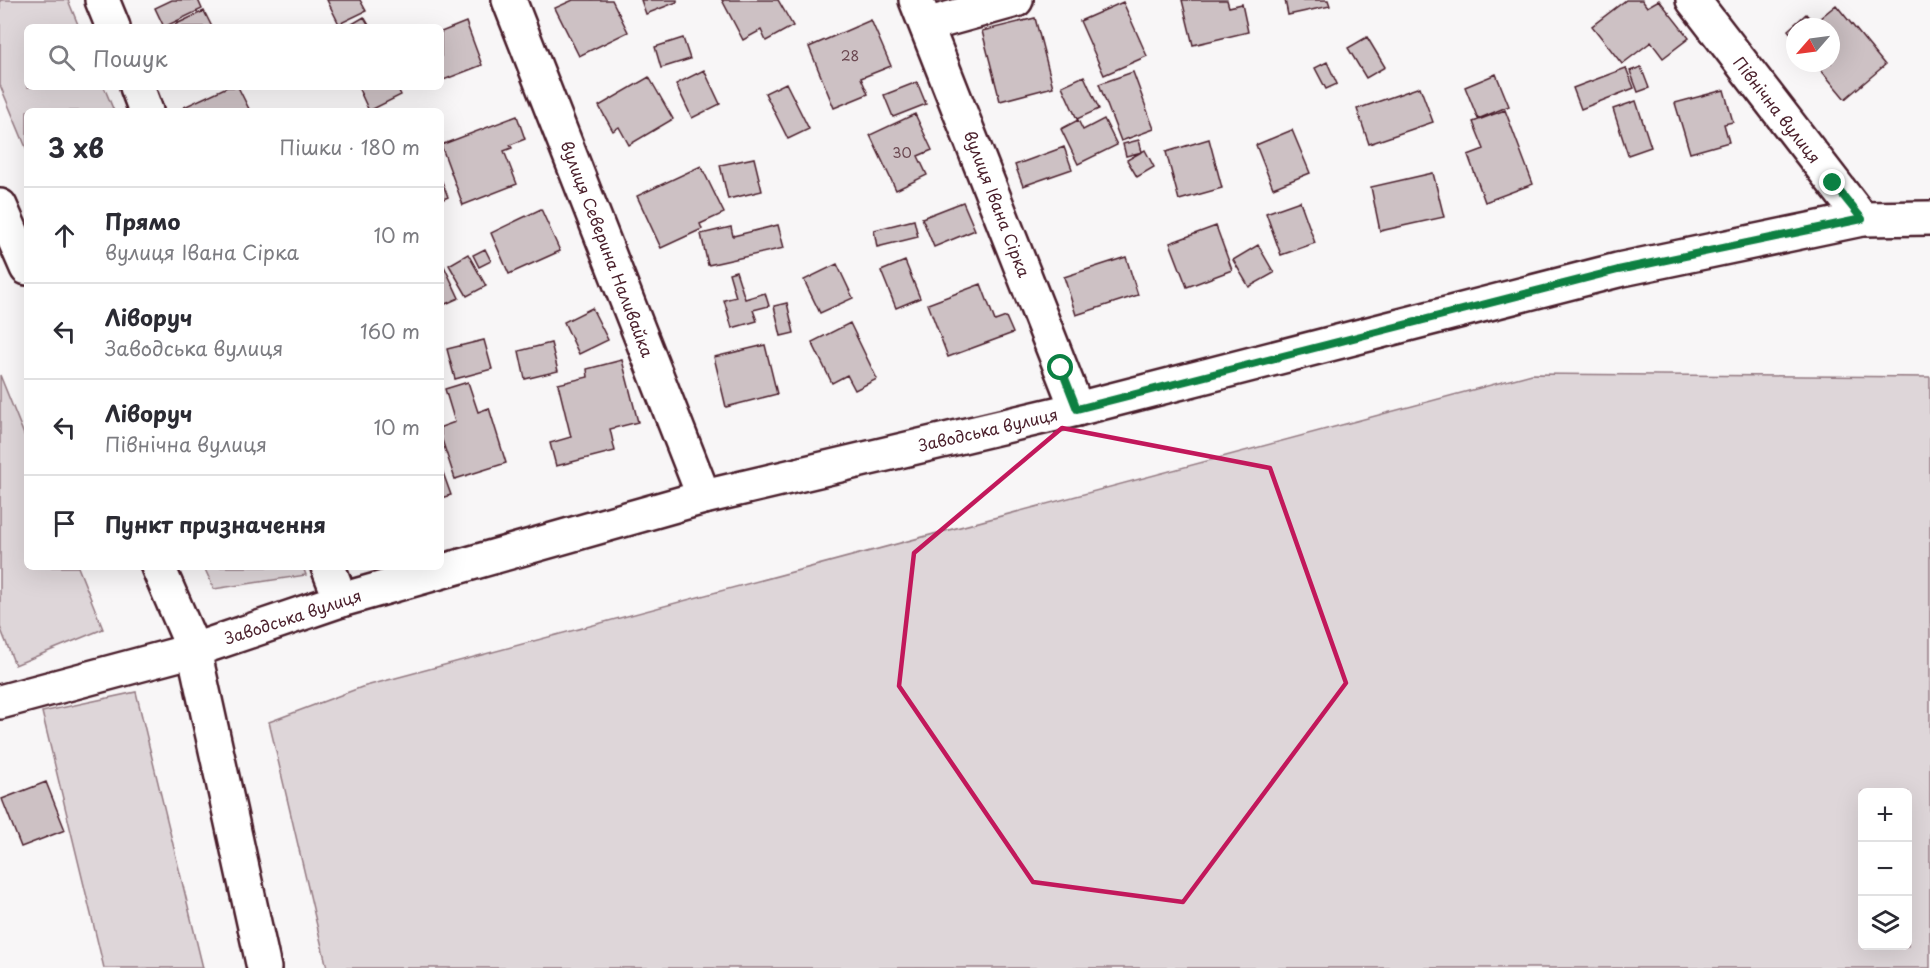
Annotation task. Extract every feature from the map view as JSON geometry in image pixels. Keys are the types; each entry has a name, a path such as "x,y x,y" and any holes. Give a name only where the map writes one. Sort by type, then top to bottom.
{"main road":[{"path":"102,0 112,24"},
{"name":"вулиця Северина Наливайка","path":"509,0 704,497"},
{"path":"921,12 1016,0"},
{"name":"Північна вулиця","path":"1693,0 1862,219"},
{"name":"вулиця Івана Сірка","path":"921,12 1077,409"},
{"path":"138,90 145,108"},
{"path":"0,206 24,261"},
{"name":"Заводська вулиця","path":"0,702 194,650 341,600 704,497 1077,409 1618,270 1862,219 1930,218"},
{"path":"159,570 194,650 264,968"},
{"path":"329,570 341,600"}],"highlighted area":[{"path":"1062,428 1270,468 1346,683 1183,902 1033,882 899,686 914,553"}],"shaded area":[{"path":"0,0 68,0 78,24 24,24 24,90 105,90 113,108 24,108 24,143 0,85"},
{"path":"1532,374 1930,377 1930,968 327,968 269,722 362,687"},
{"path":"0,375 24,435 24,570 79,570 103,629 15,665 0,627"},
{"path":"205,570 304,570 306,575 214,589"},
{"path":"136,692 203,968 104,968 42,712"}],"building":[{"path":"172,0 198,0 202,9 170,24 163,24 155,8"},
{"path":"327,0 360,0 366,11 339,24"},
{"path":"573,0 612,0 628,32 579,56 555,8"},
{"path":"641,0 677,0 677,2 646,14"},
{"path":"722,0 778,0 793,26 766,41 761,30 743,40"},
{"path":"1182,0 1227,0 1229,7 1242,4 1248,32 1193,45"},
{"path":"1285,0 1328,0 1330,6 1288,15"},
{"path":"1626,0 1642,0 1647,7 1659,0 1689,38 1663,58 1651,42 1622,64 1592,26"},
{"path":"1123,2 1147,56 1104,75 1080,21"},
{"path":"1836,5 1885,65 1845,99 1822,72 1840,72 1840,18 1820,18"},
{"path":"204,11 210,24 176,24"},
{"path":"364,17 368,24 352,24"},
{"path":"1035,18 1053,87 1000,101 982,31"},
{"path":"871,20 891,66 861,78 868,94 834,108 809,47"},
{"path":"466,22 482,65 444,80 444,31"},
{"path":"1367,37 1385,67 1366,78 1348,48"},
{"path":"683,38 690,59 661,68 655,47"},
{"path":"1327,62 1337,84 1326,89 1315,68"},
{"path":"1641,67 1649,88 1638,92 1630,71"},
{"path":"1626,68 1634,88 1581,109 1573,88"},
{"path":"704,70 720,104 692,118 676,84"},
{"path":"1133,72 1154,129 1121,141 1099,84"},
{"path":"1496,74 1509,106 1478,119 1465,87"},
{"path":"1084,76 1099,109 1077,119 1062,86"},
{"path":"649,77 673,119 629,145 619,127 613,131 599,106"},
{"path":"917,82 926,104 893,117 884,95"},
{"path":"786,83 809,129 788,139 765,93"},
{"path":"1420,87 1433,122 1369,144 1357,109"},
{"path":"221,90 240,90 248,108 184,108"},
{"path":"359,90 398,90 401,95 375,108 368,108"},
{"path":"1724,90 1733,122 1724,124 1729,142 1690,153 1675,103"},
{"path":"1636,101 1651,147 1628,155 1613,109"},
{"path":"1505,110 1533,184 1485,202 1468,155 1484,149 1473,122"},
{"path":"915,114 932,150 918,156 927,175 896,190 870,135"},
{"path":"517,116 525,139 510,145 512,148 504,151 517,184 463,205 444,153 444,144"},
{"path":"1104,119 1117,145 1078,164 1061,129 1078,120 1083,130"},
{"path":"1292,130 1310,173 1273,188 1256,145"},
{"path":"1209,139 1222,188 1179,200 1166,152"},
{"path":"1139,140 1142,152 1126,156 1123,144"},
{"path":"1064,147 1072,169 1023,186 1015,165"},
{"path":"1145,150 1154,167 1137,177 1127,160"},
{"path":"754,158 762,191 728,199 720,165"},
{"path":"701,166 724,213 700,224 702,229 661,248 637,196"},
{"path":"1433,173 1444,217 1380,231 1371,187"},
{"path":"444,187 448,197 444,199"},
{"path":"1300,201 1315,243 1281,255 1266,213"},
{"path":"963,202 975,230 934,247 922,218"},
{"path":"541,209 560,251 509,274 491,233"},
{"path":"914,220 918,237 877,247 874,230"},
{"path":"778,225 784,248 708,265 701,234 731,227 733,236"},
{"path":"1216,226 1232,270 1187,287 1170,243"},
{"path":"1258,245 1274,273 1249,287 1233,260"},
{"path":"485,249 491,261 479,267 473,255"},
{"path":"468,254 486,286 467,296 449,265"},
{"path":"1126,257 1138,295 1076,315 1064,277"},
{"path":"905,261 920,298 896,308 881,271"},
{"path":"837,264 853,298 820,313 804,280"},
{"path":"444,266 459,298 444,305"},
{"path":"736,271 745,299 765,293 769,306 753,310 757,321 732,328 724,300 736,297 729,273"},
{"path":"981,284 995,321 1006,317 1013,333 948,357 928,304"},
{"path":"787,303 794,333 781,336 774,306"},
{"path":"592,308 608,340 579,354 564,322"},
{"path":"850,323 877,379 855,390 847,375 832,383 812,342"},
{"path":"484,340 492,369 455,379 447,349"},
{"path":"551,343 558,371 525,379 519,351"},
{"path":"765,345 777,394 726,407 714,357"},
{"path":"622,360 638,422 610,429 615,451 556,466 550,443 571,437 558,384 588,377 587,369"},
{"path":"468,382 478,412 489,408 506,463 455,479 444,446 444,426 455,422 445,389"},
{"path":"444,475 451,495 444,497"},
{"path":"46,782 65,830 21,847 2,799"}],"route":[{"path":"1061,368 1077,409 1618,270 1862,219 1833,183"}]}
